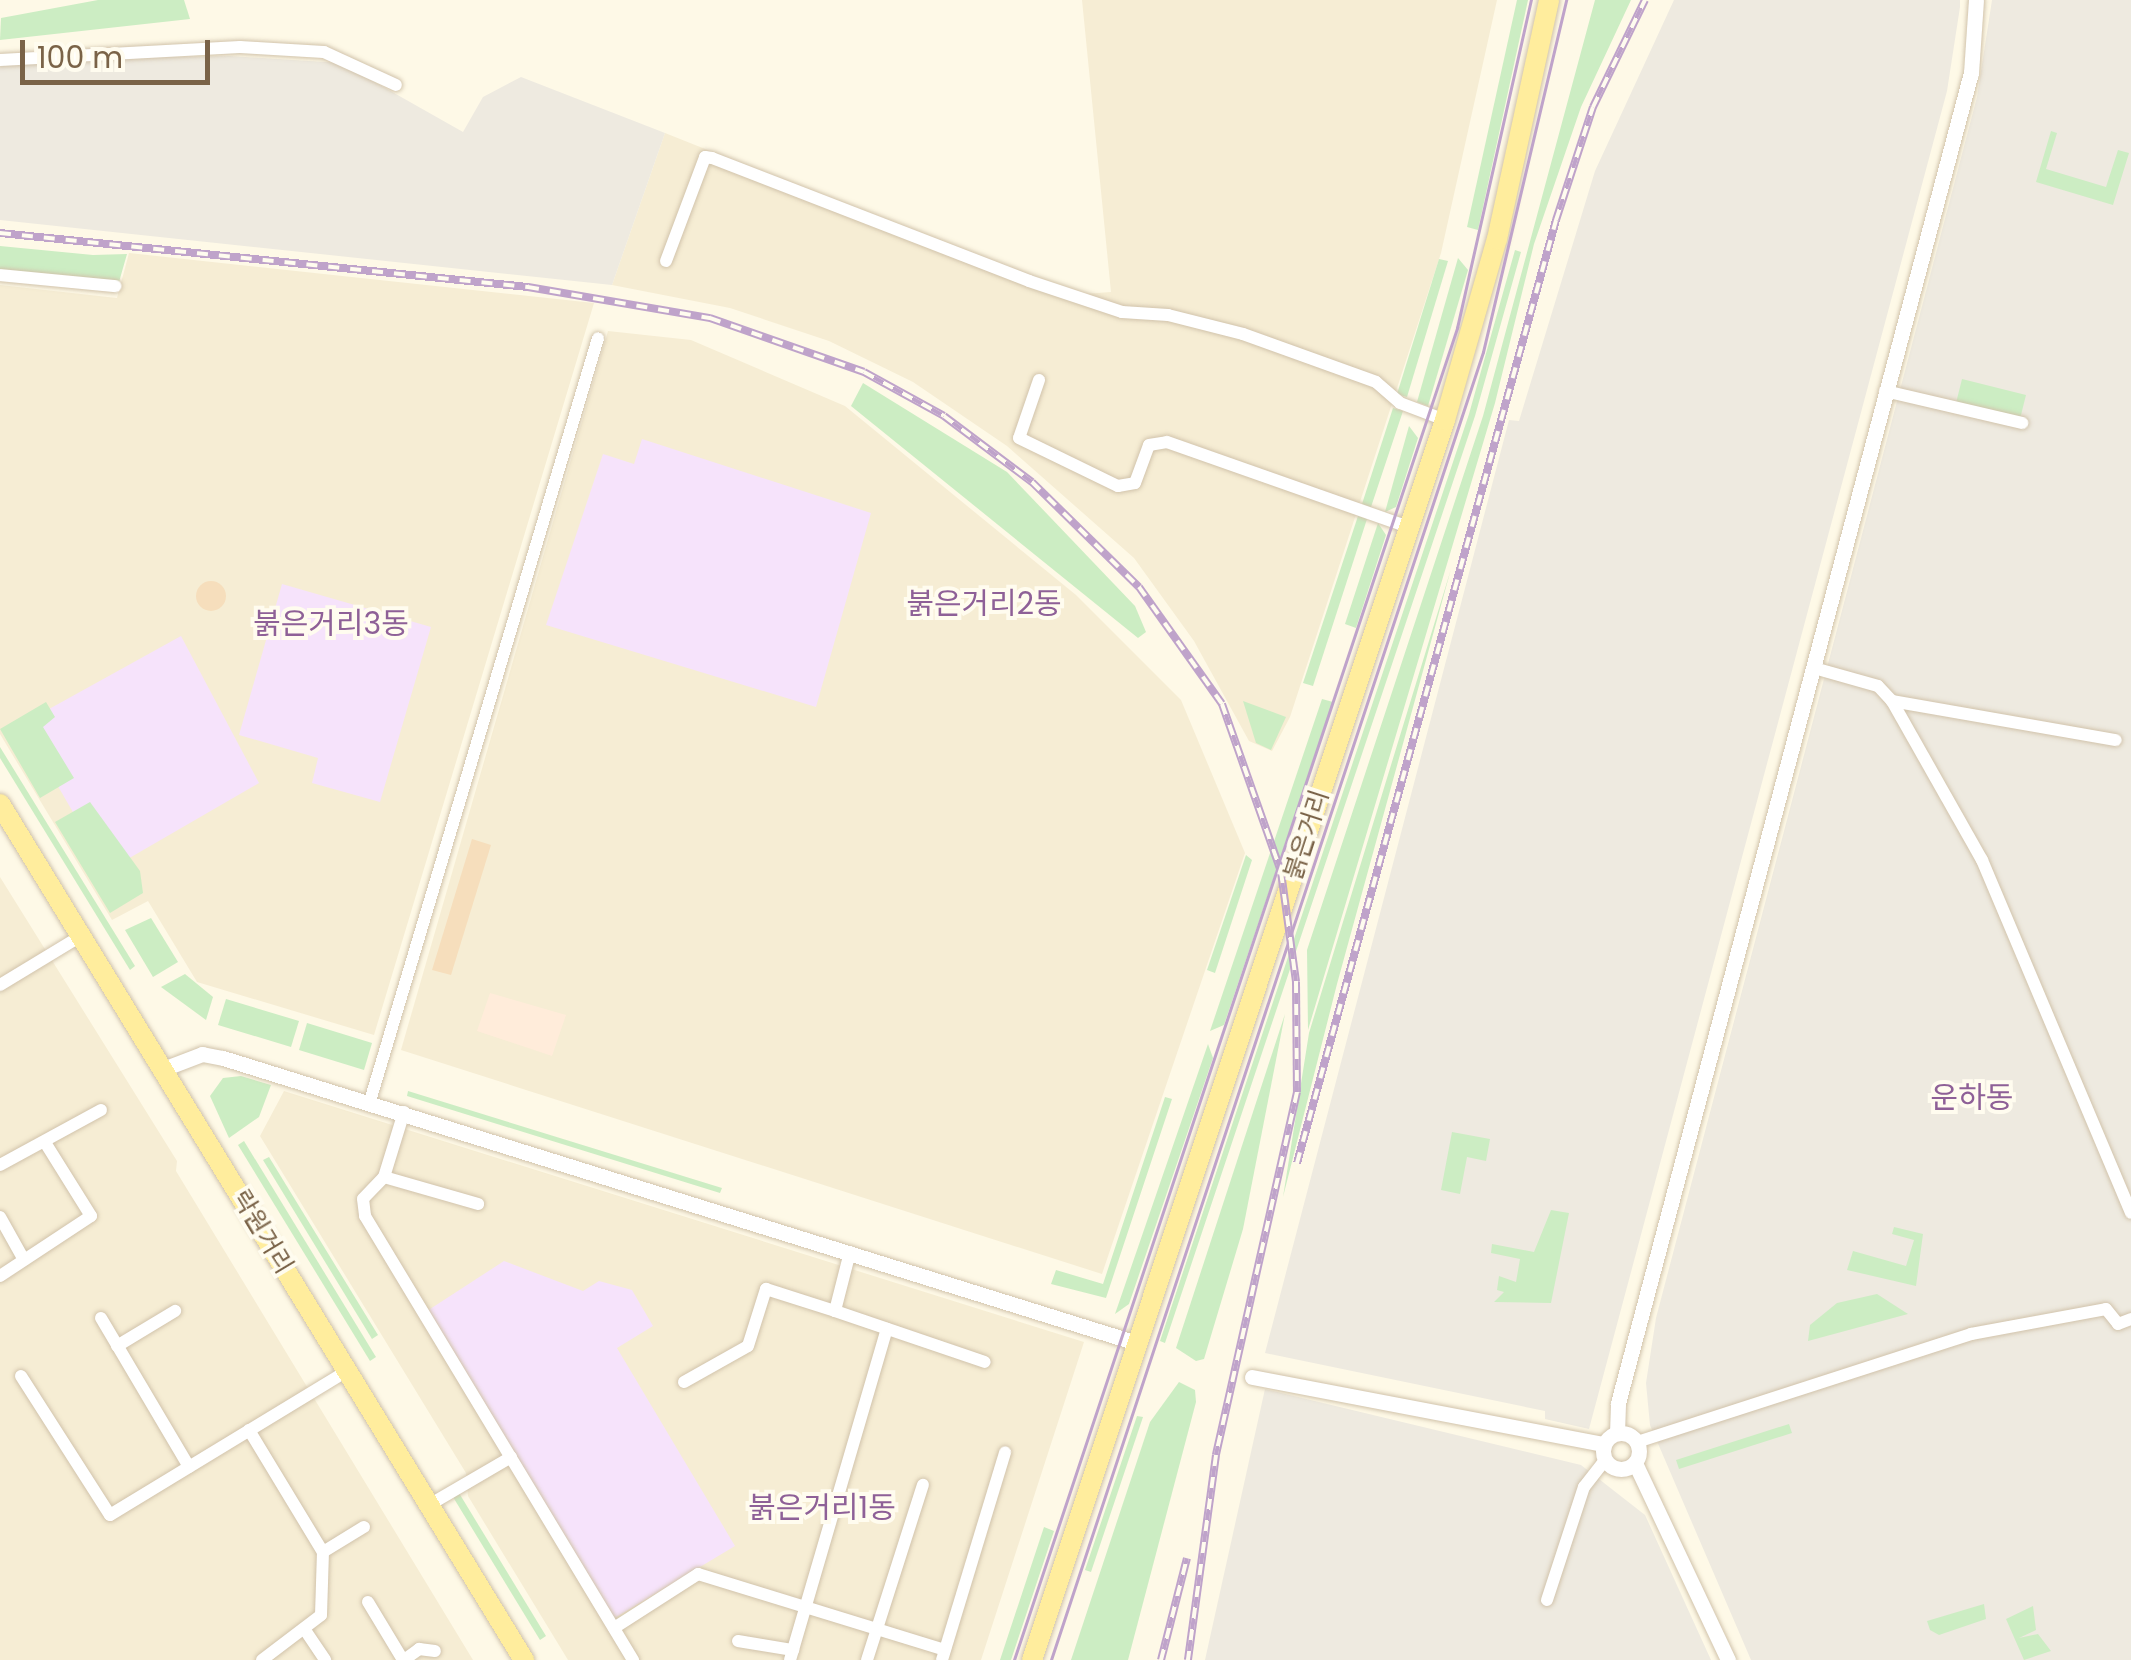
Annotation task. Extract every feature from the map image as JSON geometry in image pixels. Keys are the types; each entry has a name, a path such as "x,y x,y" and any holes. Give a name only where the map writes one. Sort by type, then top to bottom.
{"main road":[{"name":"붉은거리","path":"1032,1660 1444,420 1497,239 1549,0"},
{"name":"락원거리","path":"0,804 524,1660"}],"street":[{"path":"1546,1600 1584,1487 1609,1446 1971,72 1976,0"},
{"path":"0,60 306,50 342,56 396,85"},
{"path":"666,262 704,157 712,158 1028,282 1122,312 1168,314 1243,334 1376,382 1400,403 1444,420"},
{"path":"0,275 115,286"},
{"path":"370,1102 598,338"},
{"path":"1040,380 1018,438 1118,486 1134,483 1149,445 1167,442 1409,527"},
{"path":"1885,392 2022,423"},
{"path":"1814,668 1878,686 1892,701 1982,860 2131,1212"},
{"path":"1892,701 2116,740"},
{"path":"0,985 81,936"},
{"path":"162,1069 202,1054 404,1112 1137,1343"},
{"path":"0,1165 46,1144 101,1110"},
{"path":"404,1112 384,1177 363,1198 364,1216 633,1660"},
{"path":"0,1276 90,1216 46,1144"},
{"path":"384,1177 478,1204"},
{"path":"0,1217 24,1260"},
{"path":"834,1311 850,1252"},
{"path":"684,1382 748,1346 766,1290 985,1362"},
{"path":"1252,1377 1609,1446 1637,1442 1971,1334 2106,1310 2118,1324 2131,1319"},
{"path":"118,1346 174,1311"},
{"path":"102,1318 189,1466"},
{"path":"738,1641 792,1655 887,1329"},
{"path":"21,1376 110,1515 347,1371"},
{"path":"250,1430 323,1552 321,1615 262,1660"},
{"path":"1637,1442 1635,1463 1728,1660"},
{"path":"1609,1446 1620,1470 1635,1463"},
{"path":"614,1628 698,1574 877,1628 944,1655 1006,1452"},
{"path":"429,1505 511,1457"},
{"path":"867,1660 924,1485"},
{"path":"323,1552 364,1527"},
{"path":"368,1602 403,1660 418,1649 434,1651"},
{"path":"306,1630 326,1660"}],"shaded area":[{"path":"1082,0 1497,0 1441,253 1290,717 1272,751 1249,741 1194,641 1134,558 1007,446 913,382 829,341 730,308 612,285 665,133 1006,269 1083,294 1111,292"},
{"path":"1674,0 1960,0 1960,7 1947,91 1589,1429 1545,1419 1545,1411 1265,1353 1509,420 1519,421 1595,171"},
{"path":"1992,0 2131,0 2131,1660 1751,1660 1650,1425 1646,1383 1656,1318 1977,97"},
{"path":"230,56 341,63 463,132 483,97 521,77 665,133 612,285 0,220 0,67 29,59"},
{"path":"129,253 594,303 374,1035 197,982 148,901 112,920 0,734 0,285 117,298"},
{"path":"608,331 691,340 845,406 1076,595 1181,700 1245,853 1102,1274 401,1050"},
{"path":"642,439 871,513 816,707 546,625 603,454 634,464"},
{"path":"282,584 431,627 380,802 312,783 318,758 239,735"},
{"path":"181,636 259,783 107,871 22,724"},
{"path":"0,877 177,1161 176,1171 473,1660 0,1660"},
{"path":"490,993 566,1015 552,1056 477,1031"},
{"path":"284,1091 1084,1342 981,1660 568,1660 468,1496 466,1473 260,1136"},
{"path":"504,1261 583,1291 599,1281 632,1290 653,1326 617,1348 735,1546 613,1619 427,1311"},
{"path":"1265,1389 1581,1465 1645,1515 1711,1660 1205,1660"}],"green space":[{"path":"98,0 184,0 190,19 0,40 1,18"},
{"path":"1517,0 1528,0 1478,230 1467,227"},
{"path":"1595,0 1631,0 1581,107 1534,244 1495,403 1308,1030 1307,950 1483,416"},
{"path":"2051,131 2057,133 2046,169 2106,187 2118,150 2129,153 2113,205 2036,182"},
{"path":"0,246 93,255 127,254 119,282 0,270"},
{"path":"1515,250 1521,252 1475,416 1165,1343 1160,1341 1469,414"},
{"path":"1458,258 1468,270 1428,406 1417,402"},
{"path":"1439,259 1448,261 1407,397 1397,394"},
{"path":"1962,379 2026,395 2020,419 1956,403"},
{"path":"863,383 1007,472 1135,606 1146,632 1138,638 851,406"},
{"path":"1393,408 1403,411 1371,507 1362,504"},
{"path":"1409,426 1418,438 1396,507 1385,512"},
{"path":"1358,516 1367,519 1313,686 1303,683"},
{"path":"1378,523 1386,535 1356,628 1345,624"},
{"path":"1451,569 1337,984 1283,1197 1309,1033"},
{"path":"1322,699 1333,702 1224,1025 1210,1031"},
{"path":"1243,701 1286,717 1271,750 1256,743"},
{"path":"46,702 55,717 43,727 74,778 40,798 0,729"},
{"path":"0,747 135,966 130,970 0,758"},
{"path":"90,802 140,871 143,893 110,913 55,822"},
{"path":"1246,855 1252,860 1215,973 1207,970"},
{"path":"151,918 178,962 153,977 125,930"},
{"path":"185,974 213,997 206,1020 161,987"},
{"path":"226,999 299,1021 291,1047 218,1025"},
{"path":"1285,1014 1243,1229 1204,1359 1196,1361 1176,1348"},
{"path":"307,1023 372,1043 364,1070 299,1050"},
{"path":"1208,1044 1213,1058 1129,1304 1115,1314"},
{"path":"241,1076 271,1085 259,1117 229,1138 210,1096 223,1078"},
{"path":"408,1091 722,1188 720,1193 407,1096"},
{"path":"1165,1097 1172,1099 1106,1298 1051,1284 1056,1270 1103,1284"},
{"path":"1452,1132 1490,1139 1486,1161 1467,1157 1460,1194 1441,1190"},
{"path":"244,1141 376,1357 370,1361 238,1145"},
{"path":"269,1157 378,1335 372,1339 263,1160"},
{"path":"1551,1210 1569,1213 1551,1303 1494,1302 1504,1292 1497,1290 1499,1276 1516,1282 1520,1259 1491,1253 1492,1244 1534,1252"},
{"path":"1894,1227 1923,1234 1916,1286 1847,1270 1853,1251 1906,1266 1914,1240 1892,1234"},
{"path":"1877,1294 1908,1314 1808,1341 1810,1325 1837,1303"},
{"path":"1179,1382 1195,1390 1196,1402 1128,1660 1071,1660 1150,1422"},
{"path":"1137,1416 1143,1417 1091,1572 1085,1570"},
{"path":"1789,1424 1792,1433 1679,1469 1676,1460"},
{"path":"459,1493 546,1636 540,1640 453,1497"},
{"path":"1044,1527 1054,1531 1011,1660 1000,1660"},
{"path":"1984,1604 1986,1619 1939,1635 1930,1630 1927,1621"},
{"path":"2033,1606 2036,1630 2019,1638 2038,1634 2051,1651 2024,1660 2006,1619"}],"building":[{"path":"211,581 225,590 226,596 217,610 211,611 197,602 196,596 205,582"},
{"path":"472,839 491,845 451,975 432,970"}],"tram line":[{"path":"1014,1660 1457,328 1531,0"},
{"path":"1051,1660 1483,352 1566,0"}],"railway":[{"path":"1297,1163 1556,220 1593,107 1645,0"},
{"path":"0,233 528,287 710,318 864,372 944,416 1032,482 1139,587 1222,704 1281,872 1296,982 1297,1092 1216,1455 1188,1660"},
{"path":"1161,1660 1187,1558"}],"district":[{"name":"붉은거리2동","path":"984,604"},
{"name":"붉은거리3동","path":"331,624"},
{"name":"운하동","path":"1972,1098"},
{"name":"붉은거리1동","path":"822,1508"}]}
